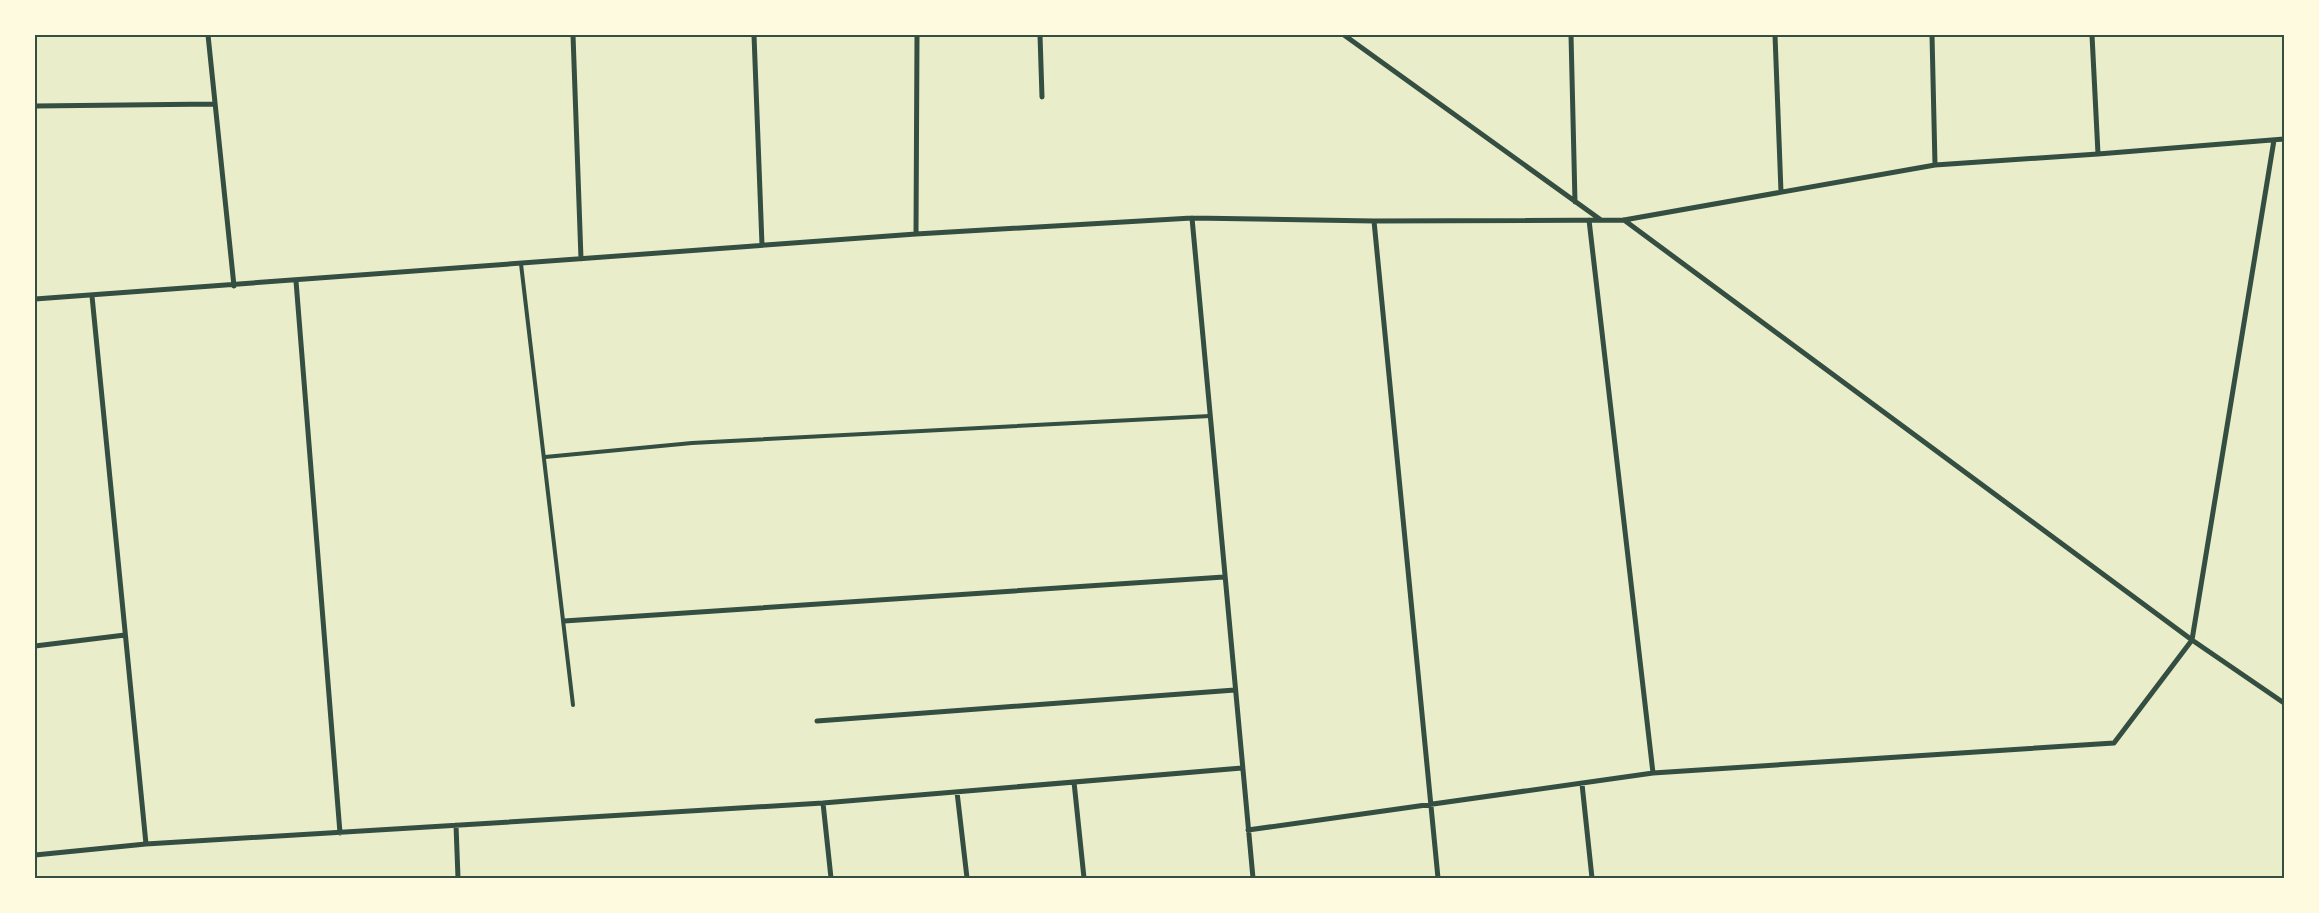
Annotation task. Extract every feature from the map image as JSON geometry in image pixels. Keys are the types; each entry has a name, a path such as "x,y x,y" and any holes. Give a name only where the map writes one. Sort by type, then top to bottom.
{"street":[{"path":"208,35 234,286"},
{"path":"573,35 581,259"},
{"path":"754,35 762,245"},
{"path":"916,234 917,35"},
{"path":"1040,35 1042,98"},
{"path":"1344,35 1601,220"},
{"path":"1571,35 1575,202"},
{"path":"1774,35 1781,192"},
{"path":"1932,35 1935,165"},
{"path":"2092,35 2098,154"},
{"path":"35,106 214,104"},
{"path":"35,299 234,286 916,234 1192,218 1374,221 1624,220 1935,165 2284,139"},
{"path":"1248,830 1653,774 2114,743 2192,640 2274,140"},
{"path":"1192,218 1253,878"},
{"path":"1589,220 1653,774"},
{"path":"1624,220 2192,640 2284,703"},
{"path":"1374,221 1438,878"},
{"path":"296,281 340,833"},
{"path":"92,296 146,844"},
{"path":"564,621 1224,576"},
{"path":"35,646 125,635"},
{"path":"817,721 1235,690"},
{"path":"35,855 146,844 823,803 1242,768"},
{"path":"1074,782 1084,878"},
{"path":"1582,784 1592,878"},
{"path":"957,792 967,878"},
{"path":"823,803 831,878"},
{"path":"456,825 458,878"}],"lane":[{"path":"521,264 573,705"},
{"path":"545,457 692,443 1210,416"}]}
